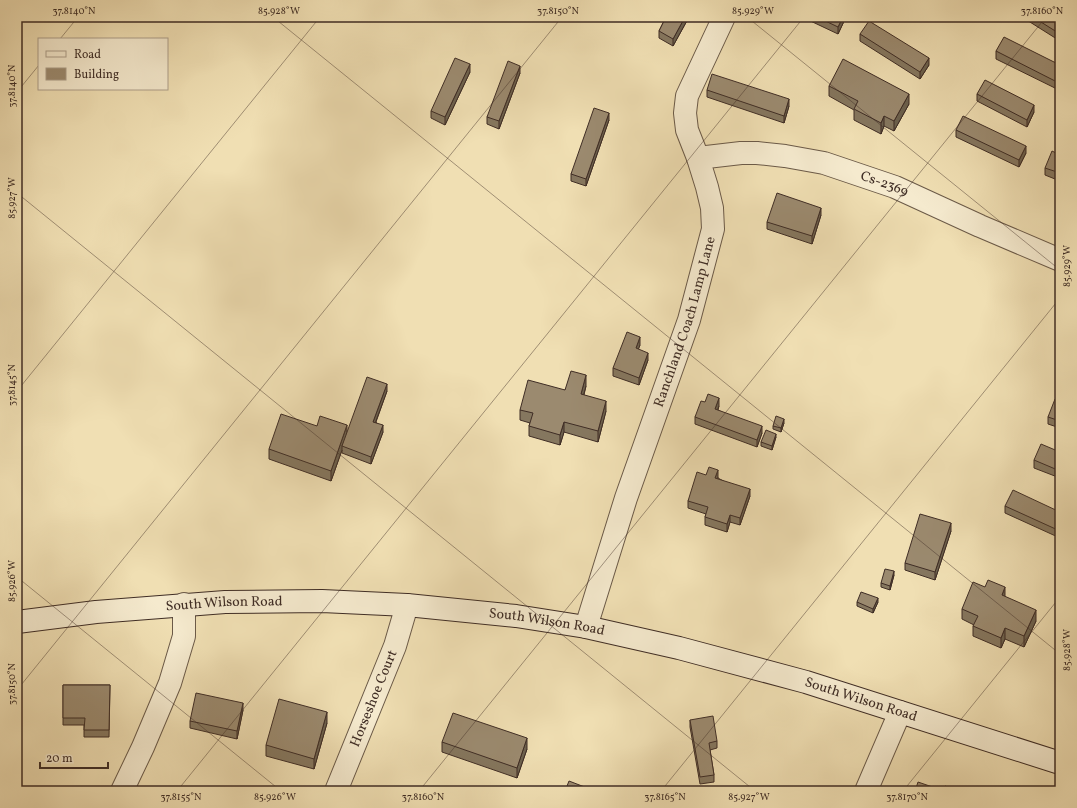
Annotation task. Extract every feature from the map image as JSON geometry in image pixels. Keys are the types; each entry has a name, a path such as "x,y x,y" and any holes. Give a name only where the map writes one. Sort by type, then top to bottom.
{"street":[{"name":"Ranchland Coach Lamp Lane","path":"586,627 626,498 689,320 713,229 712,208 709,194 698,158 687,130 686,113 687,96 724,17"},
{"name":"Cs-2369","path":"698,158 741,153 757,153 824,163 895,187 980,226 1060,260"},
{"name":"South Wilson Road","path":"17,622 96,612 225,602 322,601 406,605 516,616 586,627 679,648 806,682 1060,763"},
{"path":"122,791 143,747 170,683 184,636 184,604"},
{"name":"Horseshoe Court","path":"336,791 395,646 406,605"},
{"path":"866,791 900,712"}],"building":[{"path":"666,17 685,17 673,39 659,31"},
{"path":"817,17 843,17 838,27"},
{"path":"1033,17 1060,17 1060,34"},
{"path":"869,21 929,58 920,72 860,34"},
{"path":"1004,37 1060,65 1060,82 1059,83 996,51"},
{"path":"455,58 470,64 445,117 431,111"},
{"path":"843,59 909,94 894,121 884,116 881,123 854,109 858,101 829,86"},
{"path":"508,61 520,66 499,121 487,117"},
{"path":"712,74 789,99 784,116 707,90"},
{"path":"985,80 1034,105 1027,120 977,94"},
{"path":"594,108 609,113 586,179 571,174"},
{"path":"963,116 1026,146 1019,160 956,130"},
{"path":"1052,151 1060,155 1060,173 1045,168"},
{"path":"777,193 821,208 812,236 767,222"},
{"path":"627,332 640,337 636,348 648,353 639,378 613,368"},
{"path":"571,371 586,375 581,394 606,401 598,431 564,422 560,435 529,426 533,413 520,410 528,380 565,390"},
{"path":"367,377 387,384 373,422 383,425 371,457 342,446"},
{"path":"708,394 719,398 715,409 762,426 757,440 695,417 701,401 705,402"},
{"path":"1055,399 1060,401 1060,421 1048,417"},
{"path":"281,414 317,426 320,416 347,425 331,471 269,449"},
{"path":"776,416 784,419 781,428 773,426"},
{"path":"766,430 776,434 772,446 761,442"},
{"path":"1041,444 1060,452 1060,471 1034,460"},
{"path":"709,467 718,470 715,478 750,489 740,518 730,515 727,524 705,517 708,507 688,501 697,472 706,475"},
{"path":"1013,490 1060,512 1060,531 1005,506"},
{"path":"920,514 951,523 935,572 905,563"},
{"path":"885,569 894,571 890,586 881,583"},
{"path":"988,580 1005,587 1002,595 1036,610 1024,636 1005,628 1001,638 973,626 978,616 962,609 973,582 985,587"},
{"path":"861,592 878,598 873,609 857,602"},
{"path":"63,685 110,685 109,730 84,730 85,718 63,718"},
{"path":"196,693 243,703 237,731 190,721"},
{"path":"279,699 327,712 314,759 266,745"},
{"path":"453,713 527,738 517,768 442,742"},
{"path":"713,716 717,741 709,743 714,775 700,777 690,720"},
{"path":"569,781 595,791 565,791"},
{"path":"918,782 944,791 915,791"},
{"path":"945,786 959,791 944,791"}]}
